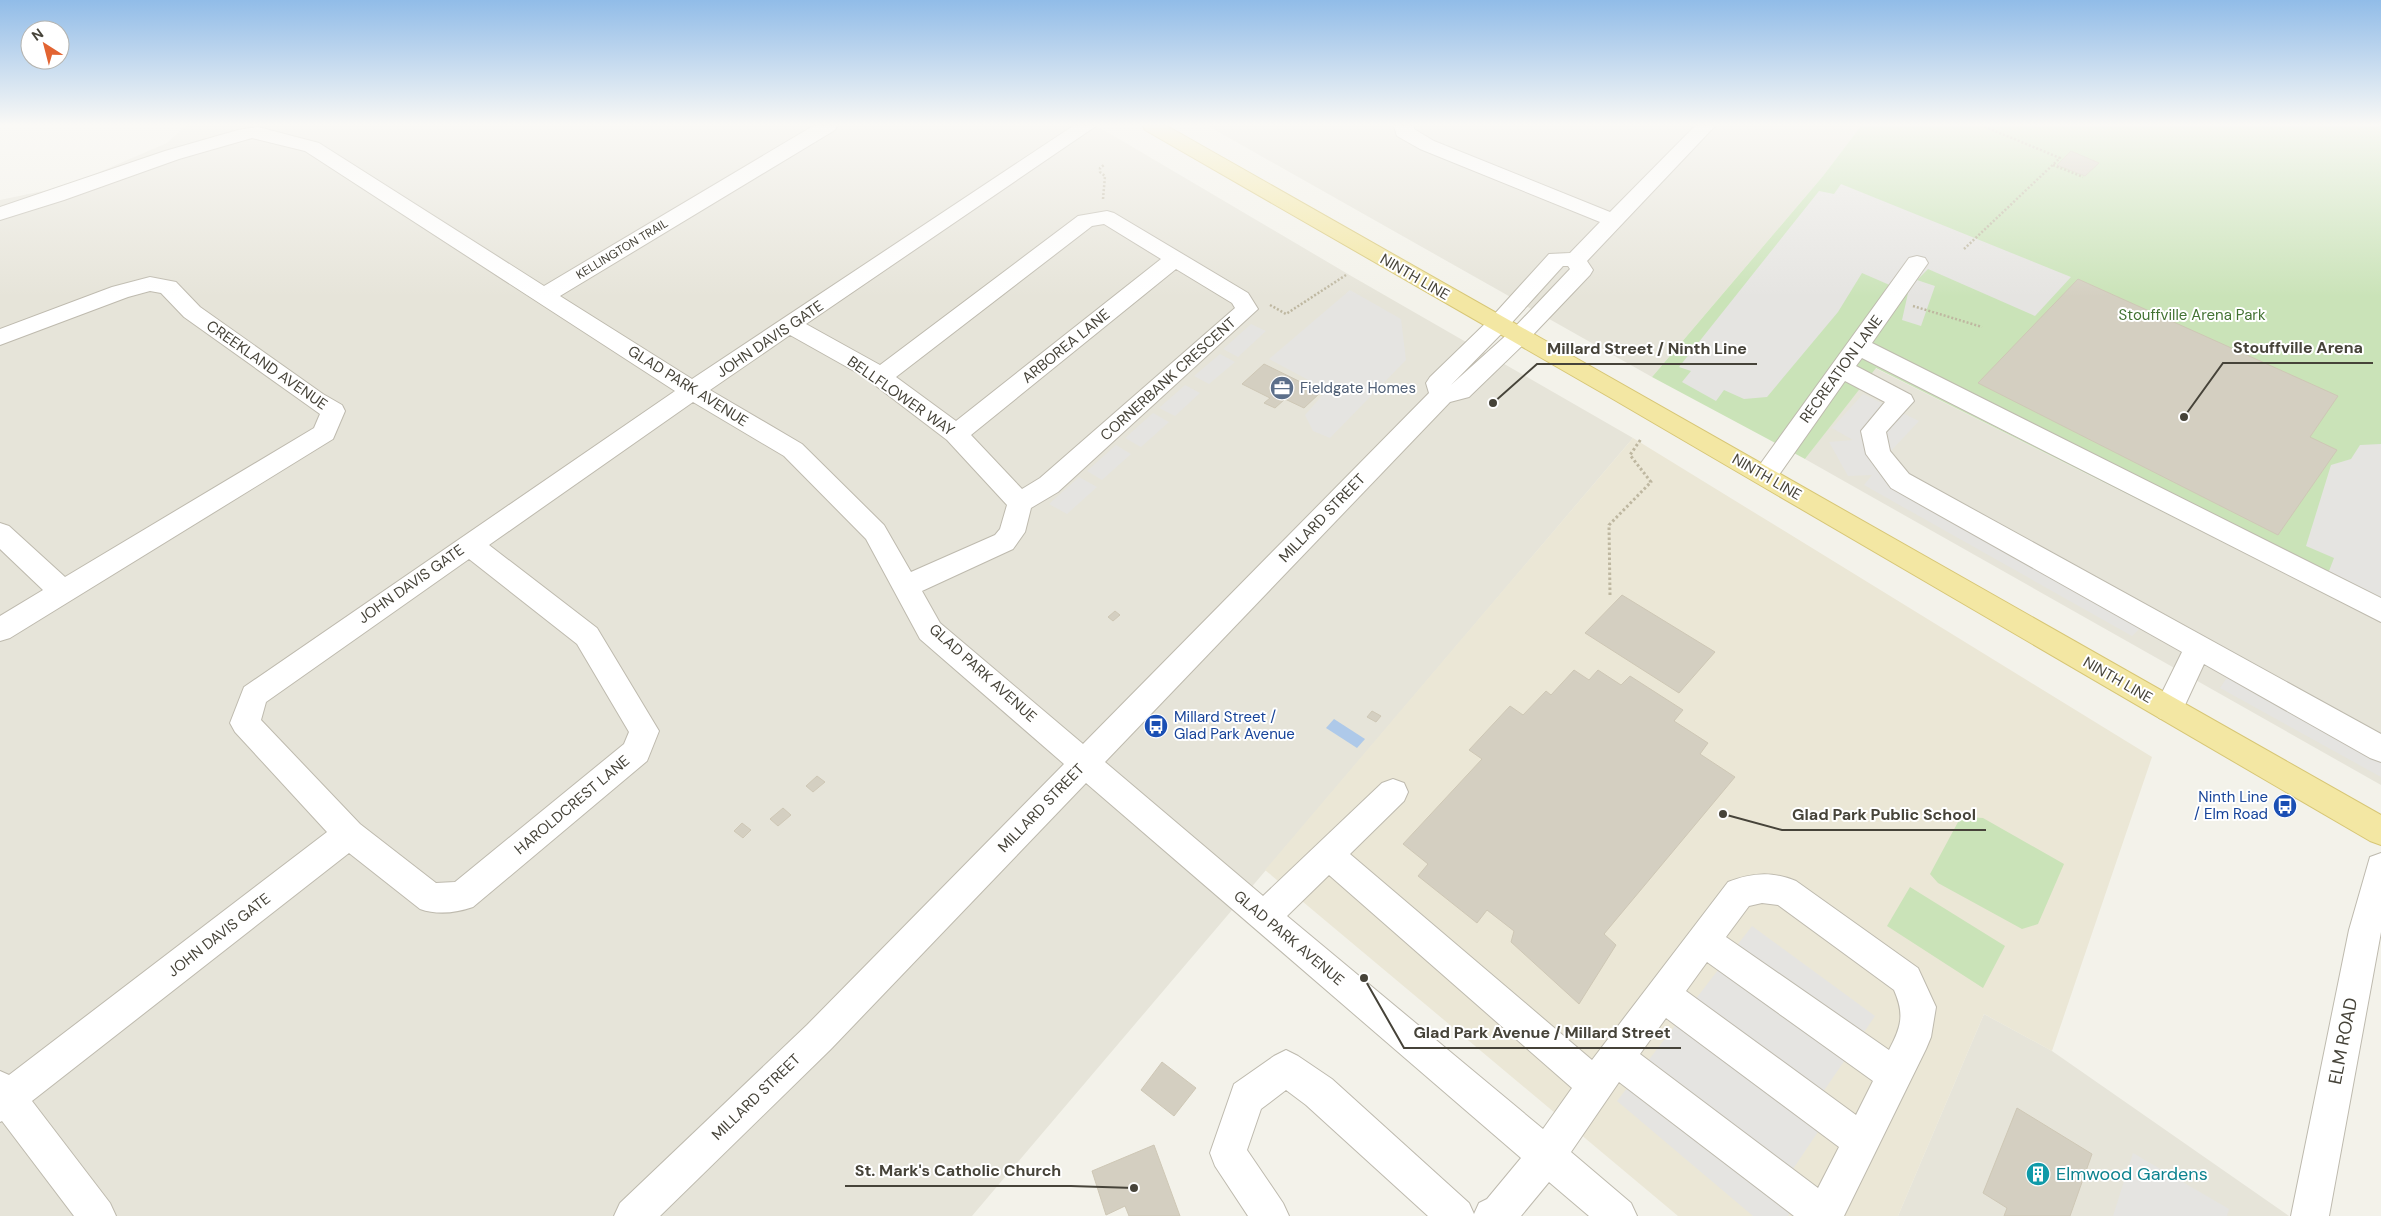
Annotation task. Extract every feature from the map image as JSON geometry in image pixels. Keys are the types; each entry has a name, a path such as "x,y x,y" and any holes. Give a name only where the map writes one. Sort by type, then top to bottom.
{"main road":[{"name":"NINTH LINE","path":"1252,183 2381,831"}],"street":[{"path":"0,214 94,183"},
{"name":"GLAD PARK AVENUE","path":"369,183 693,391 793,450 875,532 930,631 1264,917 1618,1216"},
{"name":"KELLINGTON TRAIL","path":"545,295 733,183"},
{"name":"JOHN DAVIS GATE","path":"2,1097 349,834 245,723 254,695 469,544 1002,183"},
{"path":"1520,183 1615,221"},
{"name":"MILLARD STREET","path":"633,1216 819,1037 1442,395 1461,391 1509,329 1582,270 1575,260 1652,183"},
{"path":"879,378 1085,222 1107,217"},
{"name":"CORNERBANK CRESCENT","path":"1020,503 1049,485 1247,309 1240,298 1107,217"},
{"name":"ARBOREA LANE","path":"956,434 1176,259"},
{"name":"RECREATION LANE","path":"1765,476 1917,262"},
{"name":"CREEKLAND AVENUE","path":"0,338 120,292 150,284 168,287 192,312 314,400 333,411 324,433 0,630"},
{"name":"BELLFLOWER WAY","path":"790,325 871,370 879,378 956,434 1020,503"},
{"path":"1858,346 2381,611"},
{"path":"1842,369 1902,401 1888,412 1873,431 1878,454 1900,481 2381,749"},
{"path":"905,586 1004,542 1012,532 1020,503"},
{"path":"0,532 63,592"},
{"name":"HAROLDCREST LANE","path":"349,834 431,898 462,896 636,752 644,732 587,636 469,544"},
{"path":"2169,709 2198,648"},
{"path":"1264,917 1392,792"},
{"path":"1328,855 1595,1085"},
{"name":"ELM ROAD","path":"2317,1212 2365,930 2381,867"},
{"path":"1492,1216 1500,1213 1547,1155 1595,1085 1664,996 1739,893 1762,888 1785,891 1906,980 1919,1007 1914,1037 1824,1216 1617,1058"},
{"path":"1704,941 1896,1076"},
{"path":"1664,996 1862,1142"},
{"path":"1270,1216 1228,1153 1247,1097 1286,1068 1319,1092 1456,1216"},
{"path":"2,1097 96,1216"}],"path":[{"path":"1105,183 1103,200 1107,217"},
{"path":"1964,249 2033,183"},
{"path":"1270,305 1286,314 1346,276"},
{"path":"1892,299 1982,327"},
{"path":"1610,595 1609,525 1651,482 1630,455 1641,439"}],"shaded area":[{"path":"75,183 1193,183 1633,438 972,1216 0,1216 0,200"},
{"path":"1308,183 1817,183 1652,377"},
{"path":"1841,184 2071,277 2035,316 1928,269 1917,280 1935,286 1921,326 1902,320 1908,293 1862,273 1838,312 1767,397 1744,399 1724,390 1716,401 1682,382 1691,371 1679,367 1819,191 1834,194"},
{"path":"1350,290 1401,319 1406,360 1330,438 1313,431 1305,415 1327,390 1269,359"},
{"path":"1251,324 1266,331 1238,357 1223,349"},
{"path":"1220,354 1235,362 1209,384 1194,376"},
{"path":"1875,368 2381,621 2381,785 1805,459"},
{"path":"1185,385 1200,393 1175,416 1159,408"},
{"path":"1863,394 1919,421 1889,453 1904,475 2381,736 2381,777 2220,688 2228,676 2141,627 2132,636 1864,485 1872,475 1848,476 1829,442 1853,440 1832,428"},
{"path":"1153,413 1169,422 1141,447 1125,438"},
{"path":"1633,438 2152,757 2052,1051 1984,1014 1898,1216 1678,1216 1265,870"},
{"path":"2381,444 2381,601 2326,579 2334,558 2306,546 2331,465 2351,459 2360,445"},
{"path":"1116,445 1131,454 1102,480 1087,471"},
{"path":"1079,477 1097,487 1067,514 1049,504"},
{"path":"1752,926 1875,1016 1819,1098 1836,1105 1793,1169 1809,1183 1788,1216 1753,1216 1617,1101"},
{"path":"1984,1014 2052,1051 2289,1216 1898,1216"},
{"path":"2133,1153 2229,1209 2227,1216 2113,1216"}],"green space":[{"name":"Stouffville Arena Park","path":"1817,183 2381,183 2381,621 1876,368 1805,459 1652,377"},
{"path":"1967,817 1983,818 2064,864 2038,924 2022,929 1938,883 1930,874 1958,822"},
{"path":"1910,887 2005,946 1983,988 1887,926"}],"water":[{"path":"1334,719 1365,739 1357,748 1326,728"}],"building":[{"path":"2078,279 2338,396 2310,437 2337,450 2278,535 1978,383"},
{"name":"Fieldgate Homes","path":"1264,364 1321,392 1304,408 1285,399 1275,408 1264,403 1270,398 1242,384"},
{"path":"1622,595 1715,652 1679,693 1585,633"},
{"path":"1115,611 1120,615 1113,621 1108,617"},
{"path":"1574,670 1589,680 1598,670 1621,685 1630,676 1683,710 1674,721 1708,743 1700,754 1735,777 1604,934 1616,945 1579,1004 1511,942 1514,931 1487,910 1477,923 1418,876 1428,864 1403,844 1482,759 1469,750 1510,706 1523,715 1546,691 1551,695"},
{"path":"1372,711 1381,716 1376,722 1367,717"},
{"path":"817,776 825,782 813,792 806,786"},
{"path":"783,808 791,815 778,826 770,819"},
{"path":"742,823 751,830 743,838 734,831"},
{"path":"1162,1062 1196,1088 1174,1116 1141,1090"},
{"name":"Elmwood Gardens","path":"2017,1108 2092,1154 2070,1216 2004,1216 2007,1208 1983,1193"},
{"path":"1154,1145 1180,1216 1129,1216 1125,1206 1106,1215 1092,1171"}],"place":[{"name":"Fieldgate Homes","path":"1282,388"},
{"name":"Millard Street / Ninth Line","path":"1493,403"},
{"name":"Stouffville Arena","path":"2184,417"},
{"name":"Millard Street / Glad Park Avenue","path":"1156,726"},
{"name":"Ninth Line / Elm Road","path":"2285,806"},
{"name":"Glad Park Public School","path":"1723,814"},
{"name":"Glad Park Avenue / Millard Street","path":"1364,978"},
{"name":"Elmwood Gardens","path":"2038,1174"},
{"name":"St. Mark's Catholic Church","path":"1134,1188"}]}
